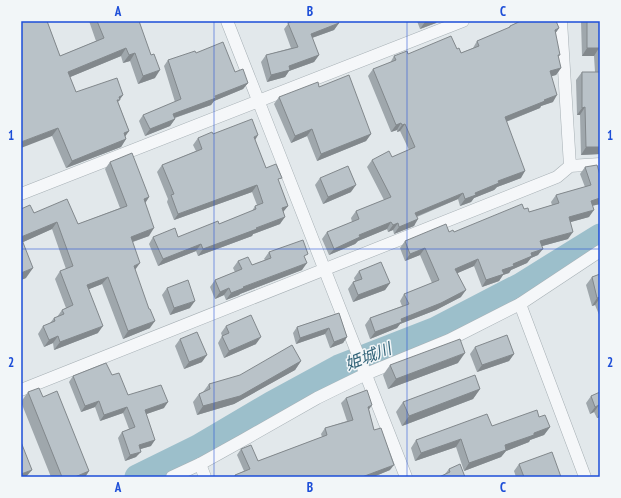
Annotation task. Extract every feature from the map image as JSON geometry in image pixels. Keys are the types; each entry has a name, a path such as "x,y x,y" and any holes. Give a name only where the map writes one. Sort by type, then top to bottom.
{"street":[{"path":"227,21 406,477"},
{"path":"21,194 463,21"},
{"path":"561,21 570,166"},
{"path":"21,390 557,177 570,166 600,164"},
{"path":"172,477 200,464 317,398 366,374 448,340 520,304 600,251"},
{"path":"520,304 585,477"},
{"path":"200,464 205,477"}],"building":[{"path":"21,21 47,21 60,56 104,38 97,21 139,21 151,55 154,54 160,70 143,76 135,53 129,55 126,48 68,72 76,92 117,78 123,95 119,97 120,100 117,100 129,131 124,133 126,139 72,161 58,128 21,142"},
{"path":"293,21 338,21 339,23 311,34 319,55 289,66 290,70 271,75 266,55 298,47 288,23"},
{"path":"521,21 556,21 559,28 555,30 561,68 550,71 557,95 505,117 525,171 498,181 499,183 475,193 476,195 465,199 463,193 415,213 418,219 399,227 398,223 393,225 391,222 359,235 360,237 334,249 327,232 359,219 356,211 391,197 372,160 389,151 392,157 415,147 405,124 402,125 401,123 396,125 373,69 396,60 394,56 407,51 408,54 451,36 457,49 459,48 461,53 479,46 477,41"},
{"path":"587,21 600,21 600,64 599,48 587,48"},
{"path":"223,42 235,72 243,69 248,83 215,96 216,98 173,114 175,119 150,129 143,115 181,99 168,60 195,51 196,53"},
{"path":"582,72 600,72 600,147 586,147 585,107 582,108"},
{"path":"349,75 371,134 321,154 312,129 295,136 279,97 318,82 319,87"},
{"path":"252,119 258,135 254,137 266,168 276,164 282,178 278,179 288,206 282,208 285,217 203,249 201,244 163,259 153,237 175,228 178,237 218,221 219,224 256,209 255,206 263,203 257,185 178,214 171,195 174,194 162,165 202,149 198,138 212,132 213,134"},
{"path":"132,153 149,197 144,199 154,228 131,237 140,263 134,266 149,309 155,321 128,331 108,277 87,285 103,326 60,342 58,336 49,340 43,326 55,321 54,318 64,314 62,310 73,305 60,271 73,266 57,222 21,237 21,209 30,205 34,213 67,199 78,224 127,206 110,162"},
{"path":"597,165 600,175 600,198 591,201 594,210 569,217 573,232 540,241 543,249 531,253 532,256 513,264 514,266 502,270 504,274 486,280 478,259 455,269 466,290 441,303 401,319 402,322 375,332 370,318 409,304 404,294 439,280 425,248 410,254 405,241 446,224 449,232 453,230 454,232 522,204 524,209 528,208 529,212 559,203 556,195 591,185 585,167"},
{"path":"348,166 356,185 328,197 320,178"},
{"path":"21,240 33,268 21,273"},
{"path":"303,240 308,254 304,256 307,263 231,293 229,288 220,292 215,280 242,269 238,261 248,257 252,265 271,258 269,252"},
{"path":"381,262 390,283 358,295 353,282 362,279 359,271"},
{"path":"600,274 600,297 597,298 592,277"},
{"path":"188,280 195,301 174,308 167,288"},
{"path":"339,313 347,337 334,342 329,328 300,338 297,327"},
{"path":"251,315 261,337 229,351 222,336 229,333 226,326"},
{"path":"197,332 207,355 189,362 180,339"},
{"path":"507,335 514,354 482,365 475,347"},
{"path":"460,339 465,353 396,379 390,365"},
{"path":"292,345 301,361 240,396 203,406 199,394 210,389 209,384 240,375"},
{"path":"106,363 112,375 119,373 128,395 161,385 168,402 145,410 155,440 139,445 141,452 130,455 122,432 135,427 127,407 104,415 99,401 85,406 73,376"},
{"path":"475,375 480,389 409,416 403,402"},
{"path":"39,388 43,397 57,391 89,471 75,477 62,477 28,392"},
{"path":"367,390 372,405 368,407 374,430 381,428 394,465 362,477 236,477 235,475 250,469 241,449 251,445 258,461 327,435 325,428 353,420 346,398"},
{"path":"600,392 600,407 599,405 595,407 591,396"},
{"path":"537,410 539,417 545,415 550,427 534,433 534,435 505,445 506,450 469,463 461,439 421,453 416,440 487,414 492,426"},
{"path":"21,442 32,470 21,474"},
{"path":"552,452 561,477 524,477 519,464"},
{"path":"460,464 465,477 439,477 450,472 449,469"}],"waterway":[{"name":"姫城川","path":"137,477 198,447 271,404 339,367 434,330 521,285 600,236"}]}
